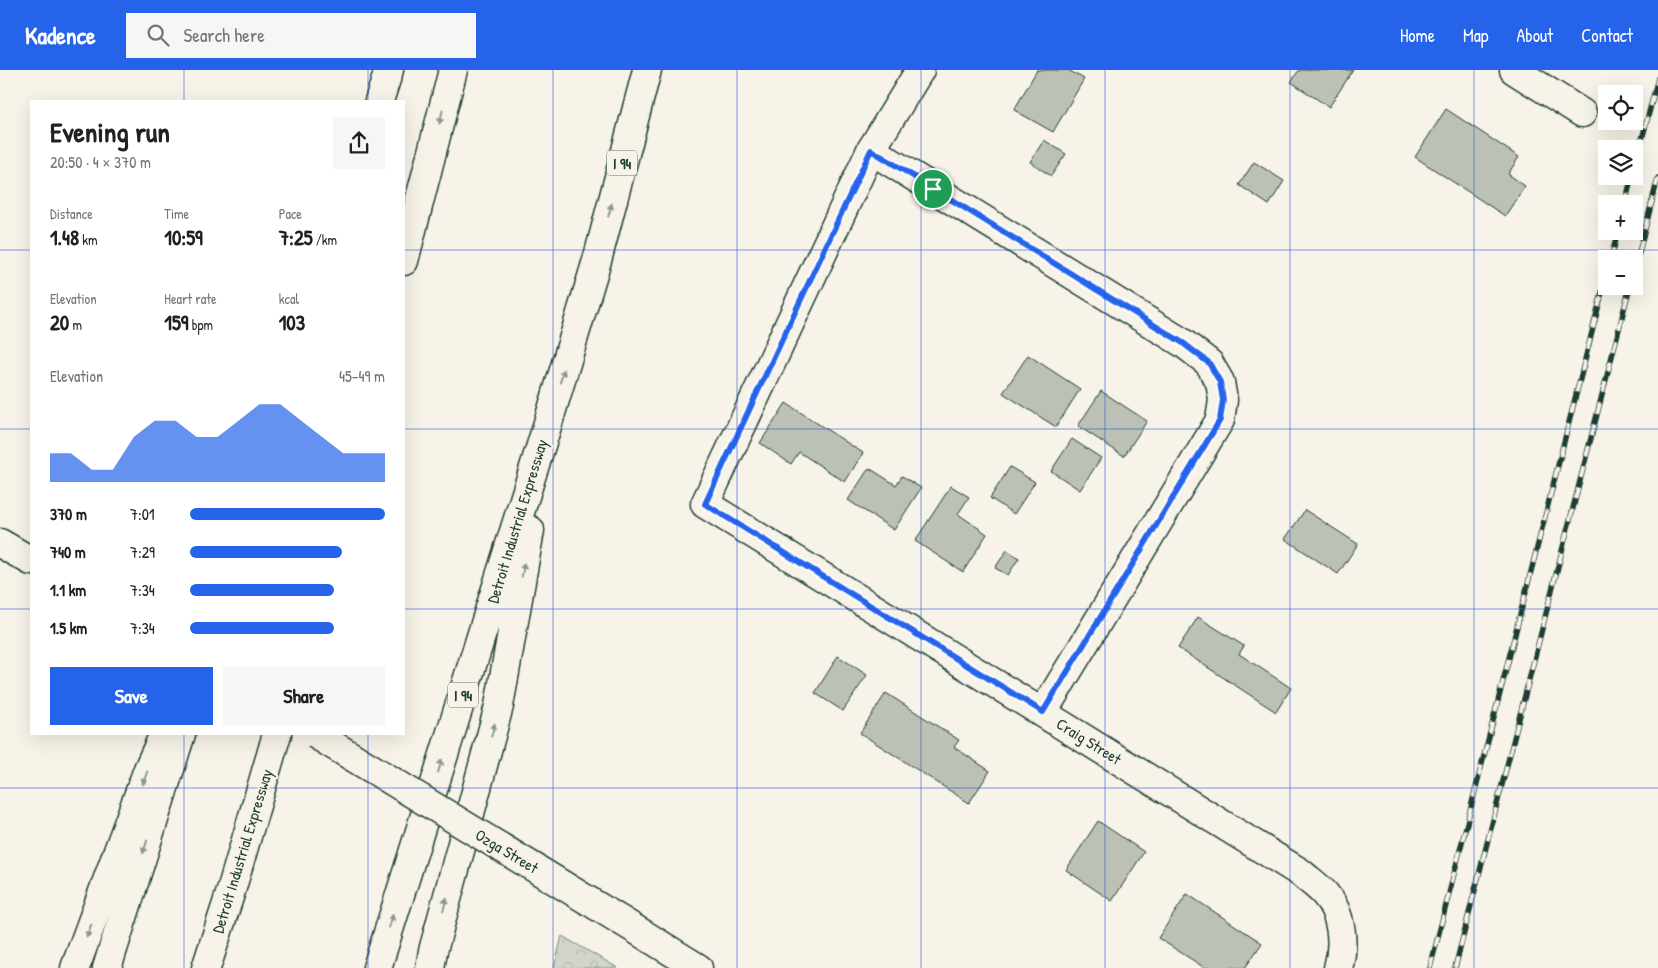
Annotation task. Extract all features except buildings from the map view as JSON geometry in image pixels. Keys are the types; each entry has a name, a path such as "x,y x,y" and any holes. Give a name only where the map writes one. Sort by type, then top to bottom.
{"main road":[{"path":"379,100 389,70"},
{"path":"405,257 453,70"},
{"name":"Detroit Industrial Expressway","path":"377,968 598,257 647,70"},
{"path":"920,70 871,150 1183,343 1209,363 1220,382 1223,400 1220,420 1043,712"},
{"path":"1514,70 1582,113"},
{"name":"Craig Street","path":"871,150 705,504 1294,868 1325,894 1333,906 1342,937 1338,968"},
{"path":"430,968 432,951 499,706 548,422"},
{"path":"0,542 30,560"},
{"path":"75,968 148,769 164,735"},
{"path":"106,968 181,735"},
{"name":"Detroit Industrial Expressway","path":"206,968 277,735"},
{"name":"Ozga Street","path":"317,735 698,968"}],"green space":[{"path":"562,936 618,968 554,968"}],"railway":[{"path":"1642,140 1658,78"},
{"path":"1640,250 1658,178"},
{"path":"1627,195 1630,185"},
{"path":"1613,250 1616,240"},
{"path":"1430,968 1601,295"},
{"path":"1455,968 1628,295"}],"route":[{"path":"871,150 933,189 1183,343 1209,363 1220,382 1223,400 1220,420 1043,712 705,504 871,150"}]}
